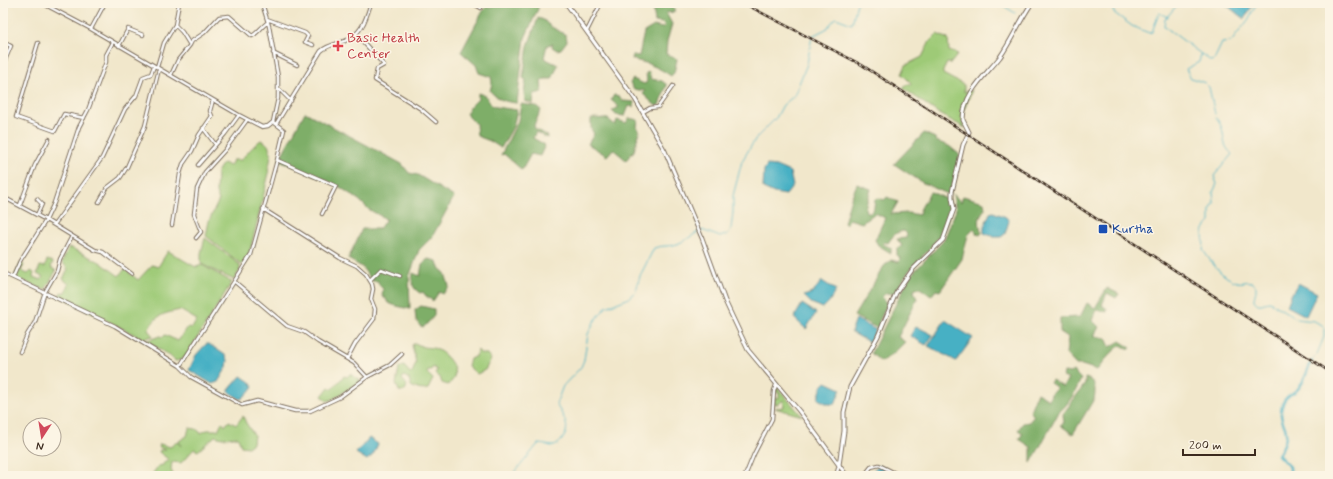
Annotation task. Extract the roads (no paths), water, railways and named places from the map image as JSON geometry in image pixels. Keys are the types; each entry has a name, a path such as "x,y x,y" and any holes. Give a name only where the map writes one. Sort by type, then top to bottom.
{"main road":[{"path":"566,3 643,112 665,150 702,238 725,301 741,338 748,350 799,411 847,476"},
{"path":"840,465 844,431 844,412 850,388 875,342 896,293 912,270 943,240 953,214 954,209 952,192 964,145 969,132 963,120 968,102 978,81 1000,57 1032,3"}],"street":[{"path":"42,3 91,29 247,120 262,127 279,122 321,51 356,34 365,22 371,3"},
{"path":"91,29 105,3"},
{"path":"99,202 107,188 120,178 127,168 145,126 157,67 164,43 175,25 179,3"},
{"path":"262,3 267,20 279,88 274,123"},
{"path":"472,3 480,8"},
{"path":"587,31 601,3"},
{"path":"171,75 178,60 190,45 206,32 219,17 228,16 252,36 256,34 267,20"},
{"path":"267,20 305,33 308,36 305,42 313,45"},
{"path":"175,25 182,32 190,45"},
{"path":"119,46 128,29 143,35"},
{"path":"356,34 384,65 376,69 375,80 421,109 436,122"},
{"path":"3,42 11,46 3,65"},
{"path":"13,277 46,220 54,203 64,169 106,62 106,55 112,42"},
{"path":"38,43 16,117 56,131 64,114 84,118"},
{"path":"273,52 297,65"},
{"path":"54,225 95,169 125,109 136,96 143,76 151,74 157,67"},
{"path":"643,112 650,108 660,106 670,88 673,86"},
{"path":"279,88 280,91 291,101"},
{"path":"172,225 180,174 185,160 192,151 203,128 212,116 210,111 213,100"},
{"path":"198,165 225,134 239,115"},
{"path":"196,238 201,232 194,214 196,189 205,172 225,150 247,120"},
{"path":"180,366 251,255 284,130 274,123"},
{"path":"203,128 215,144"},
{"path":"20,206 35,165 49,139"},
{"path":"277,160 336,186 322,214"},
{"path":"3,197 46,220 95,250 103,252 132,274"},
{"path":"37,198 42,204 37,215"},
{"path":"263,209 340,258 357,266 370,280 373,287 371,299 375,309 374,319 355,344 348,359"},
{"path":"20,352 27,335 35,322 46,292 55,276 60,259 72,236"},
{"path":"370,280 380,269 400,276"},
{"path":"3,273 46,292 115,326 180,366 191,377 242,405 257,401 303,412 314,410 340,397 367,377 390,365 402,354"},
{"path":"235,282 287,326 304,332 318,342 348,359 357,365 367,377"},
{"path":"745,476 754,454 772,419 774,391 776,385"},
{"path":"836,476 840,465"},
{"path":"864,476 871,467 879,465 901,476"}],"water":[{"path":"1224,3 1254,3 1244,19"},
{"path":"767,165 776,166 790,172 793,186 786,195 774,193 763,188 764,170"},
{"path":"993,212 1006,217 1009,221 1005,234 1001,237 994,237 984,233 984,227 990,213"},
{"path":"822,281 836,290 829,302 823,308 811,303 804,296 812,293"},
{"path":"1298,283 1317,293 1306,316 1287,306"},
{"path":"802,304 816,313 806,329 794,318"},
{"path":"856,319 876,330 869,342 851,332"},
{"path":"945,320 973,338 956,361 928,346"},
{"path":"916,326 933,335 926,345 910,336"},
{"path":"206,344 209,344 225,355 228,360 227,367 218,382 212,384 189,370 196,355"},
{"path":"241,376 250,382 253,387 243,398 240,399 229,392 229,390"},
{"path":"826,382 841,389 835,404 828,404 818,399 822,386"},
{"path":"369,438 378,444 373,455 367,460 356,453"},
{"path":"878,466 880,466 899,476 867,476"}],"waterway":[{"path":"512,476 538,444 554,446 557,445 565,436 567,427 566,422 556,404 563,386 581,367 584,360 588,334 594,322 606,307 627,299 636,291 640,276 654,248 677,244 702,230 720,237 728,234 731,229 733,196 742,161 756,138 776,118 783,105 794,96 807,64 812,36 826,29 836,18 852,24 857,3"},
{"path":"999,3 1015,13"},
{"path":"1117,3 1113,12 1132,26 1149,33 1152,32 1159,13 1168,17"},
{"path":"1179,3 1165,19 1164,26 1201,54"},
{"path":"1215,114 1209,87 1205,83 1191,78 1186,69 1199,62 1201,54 1211,61 1214,60 1222,43 1231,42 1248,20 1257,3"},
{"path":"1216,118 1222,129 1225,145 1232,154 1214,176 1217,184 1213,192 1214,203 1210,210 1210,222 1203,232 1203,250 1217,269 1226,277 1237,282 1253,283 1256,288 1254,300 1258,304 1270,302 1297,319 1314,321 1324,326 1324,337 1317,354"},
{"path":"1290,476 1290,467 1278,455 1284,445 1286,437 1281,411 1286,398 1300,386 1312,361"}],"railway":[{"path":"743,3 862,65 1330,372"}],"place":[{"name":"Basic Health Center","path":"338,46"},
{"name":"Kurtha","path":"1103,229"}]}
